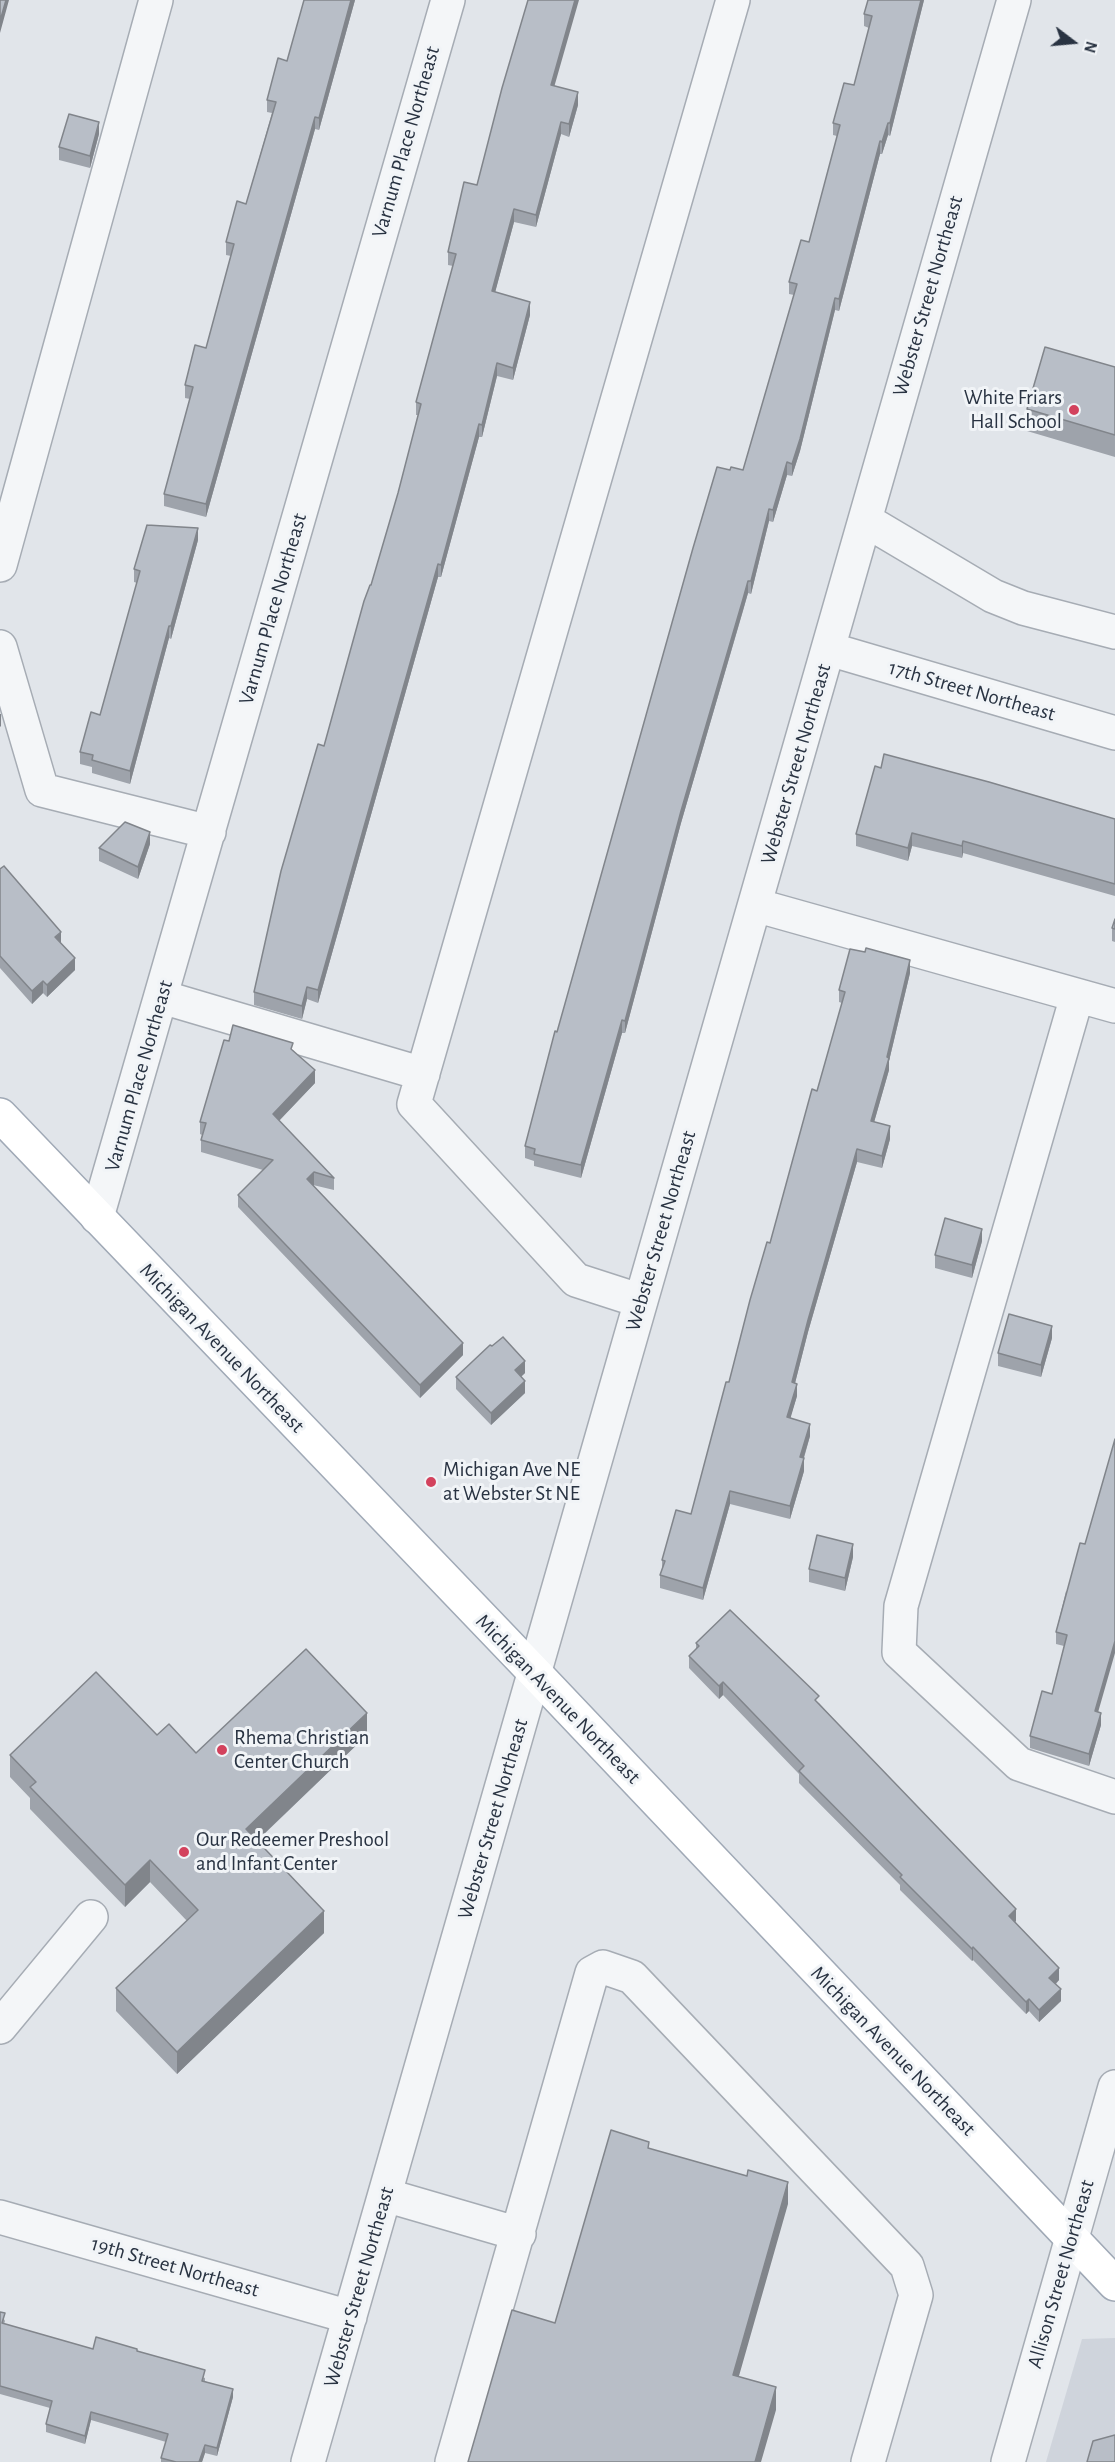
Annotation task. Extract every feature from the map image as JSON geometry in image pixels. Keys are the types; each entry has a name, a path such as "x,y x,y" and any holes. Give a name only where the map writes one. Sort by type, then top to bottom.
{"main road":[{"name":"Michigan Avenue Northeast","path":"0,1115 535,1673 1115,2284"}],"street":[{"path":"0,565 156,0"},
{"name":"Varnum Place Northeast","path":"98,1218 448,0"},
{"path":"641,1301 576,1280 414,1104 733,0"},
{"name":"Webster Street Northeast","path":"308,2462 1014,0"},
{"path":"865,520 993,596 1023,608 1115,632"},
{"path":"0,646 42,790 210,832"},
{"name":"17th Street Northeast","path":"829,649 1115,733"},
{"path":"754,905 1115,1006"},
{"path":"1077,996 901,1606 899,1652 1019,1764 1115,1797"},
{"path":"162,997 423,1074"},
{"path":"0,2027 91,1917"},
{"path":"452,2462 592,1973 603,1967 632,1977 907,2266 916,2295 868,2462"},
{"name":"Allison Street Northeast","path":"1008,2462 1115,2087"},
{"path":"385,2195 519,2234"},
{"name":"19th Street Northeast","path":"0,2217 350,2317"}],"shaded area":[{"path":"1115,2338 1115,2462 1046,2462 1082,2339"}],"building":[{"path":"0,0 6,0 0,21"},
{"path":"304,0 351,0 319,118 315,117 206,504 164,494 193,387 185,385 195,345 206,348 234,244 226,242 237,201 246,204 276,102 267,100 278,58 287,61"},
{"path":"528,0 575,0 551,85 578,92 569,124 561,122 536,215 514,209 492,291 530,302 513,368 497,363 482,425 479,424 441,565 438,564 318,990 307,987 302,1006 254,992 281,871 318,744 324,746 364,601 371,585 398,493 421,404 416,402 456,254 448,252 464,182 477,185"},
{"path":"868,0 921,0 890,123 888,123 882,142 880,141 839,299 835,298 800,439 792,464 787,462 773,510 769,509 751,581 748,581 681,811 625,1021 622,1020 581,1165 534,1154 535,1149 525,1146 555,1031 557,1032 693,548 717,467 743,470 797,284 789,282 801,240 809,242 840,125 833,123 844,83 854,85 872,16 864,14"},
{"path":"69,114 99,122 90,156 59,147"},
{"name":"White Friars Hall School","path":"1045,347 1115,367 1115,435 1027,409"},
{"path":"147,525 198,528 130,771 92,760 93,755 80,752 91,712 100,715 140,571 134,569"},
{"path":"884,754 1115,819 1115,884 963,841 962,846 912,833 908,848 856,834 875,766 881,768"},
{"path":"125,822 150,832 138,867 99,848"},
{"path":"4,866 61,932 55,937 75,958 47,985 43,981 32,991 0,956 0,869"},
{"path":"866,948 910,960 887,1057 889,1058 871,1121 890,1126 882,1156 857,1149 808,1320 792,1382 797,1384 787,1417 810,1424 800,1457 804,1458 790,1506 730,1491 703,1588 660,1575 665,1561 662,1560 676,1510 691,1514 726,1382 729,1382 767,1242 770,1243 812,1089 817,1091 845,992 839,990 850,949 865,952"},
{"path":"233,1025 293,1043 291,1049 315,1070 273,1114 334,1178 314,1172 307,1179 463,1343 420,1385 238,1195 273,1160 201,1140 206,1123 200,1122 224,1040 229,1041"},
{"path":"945,1218 982,1229 972,1265 935,1255"},
{"path":"1009,1314 1052,1326 1041,1365 998,1353"},
{"path":"503,1337 525,1361 515,1370 525,1381 491,1413 456,1377 490,1345 492,1346"},
{"path":"1115,1439 1115,1641 1095,1711 1101,1713 1089,1754 1030,1736 1042,1691 1052,1694 1067,1635 1056,1632 1080,1543 1085,1544"},
{"path":"817,1535 853,1544 845,1578 809,1569"},
{"path":"730,1610 819,1696 815,1700 1016,1909 1009,1916 1059,1968 1049,1978 1061,1989 1039,2010 1029,1999 1026,2002 900,1877 902,1875 799,1771 804,1766 723,1682 719,1686 689,1656 699,1646 696,1643"},
{"path":"306,1649 367,1713 246,1829 324,1911 177,2052 116,1988 198,1910 150,1860 125,1885 30,1787 36,1782 10,1755 96,1672 157,1735 169,1724 196,1753"},
{"path":"611,2130 649,2142 648,2148 747,2176 748,2170 788,2182 733,2375 776,2387 755,2462 468,2462 512,2310 555,2323"},
{"path":"0,2312 5,2313 2,2323 93,2349 96,2337 205,2370 202,2381 233,2389 217,2448 205,2445 199,2462 176,2462 161,2458 168,2434 91,2412 85,2436 46,2424 52,2401 0,2386"},
{"path":"1115,2435 1115,2462 1087,2462 1093,2441"}],"place":[{"name":"White Friars Hall School","path":"1074,410"},
{"name":"Michigan Ave NE at Webster St NE","path":"431,1482"},
{"name":"Rhema Christian Center Church","path":"222,1750"},
{"name":"Our Redeemer Preshool and Infant Center","path":"184,1852"}]}
